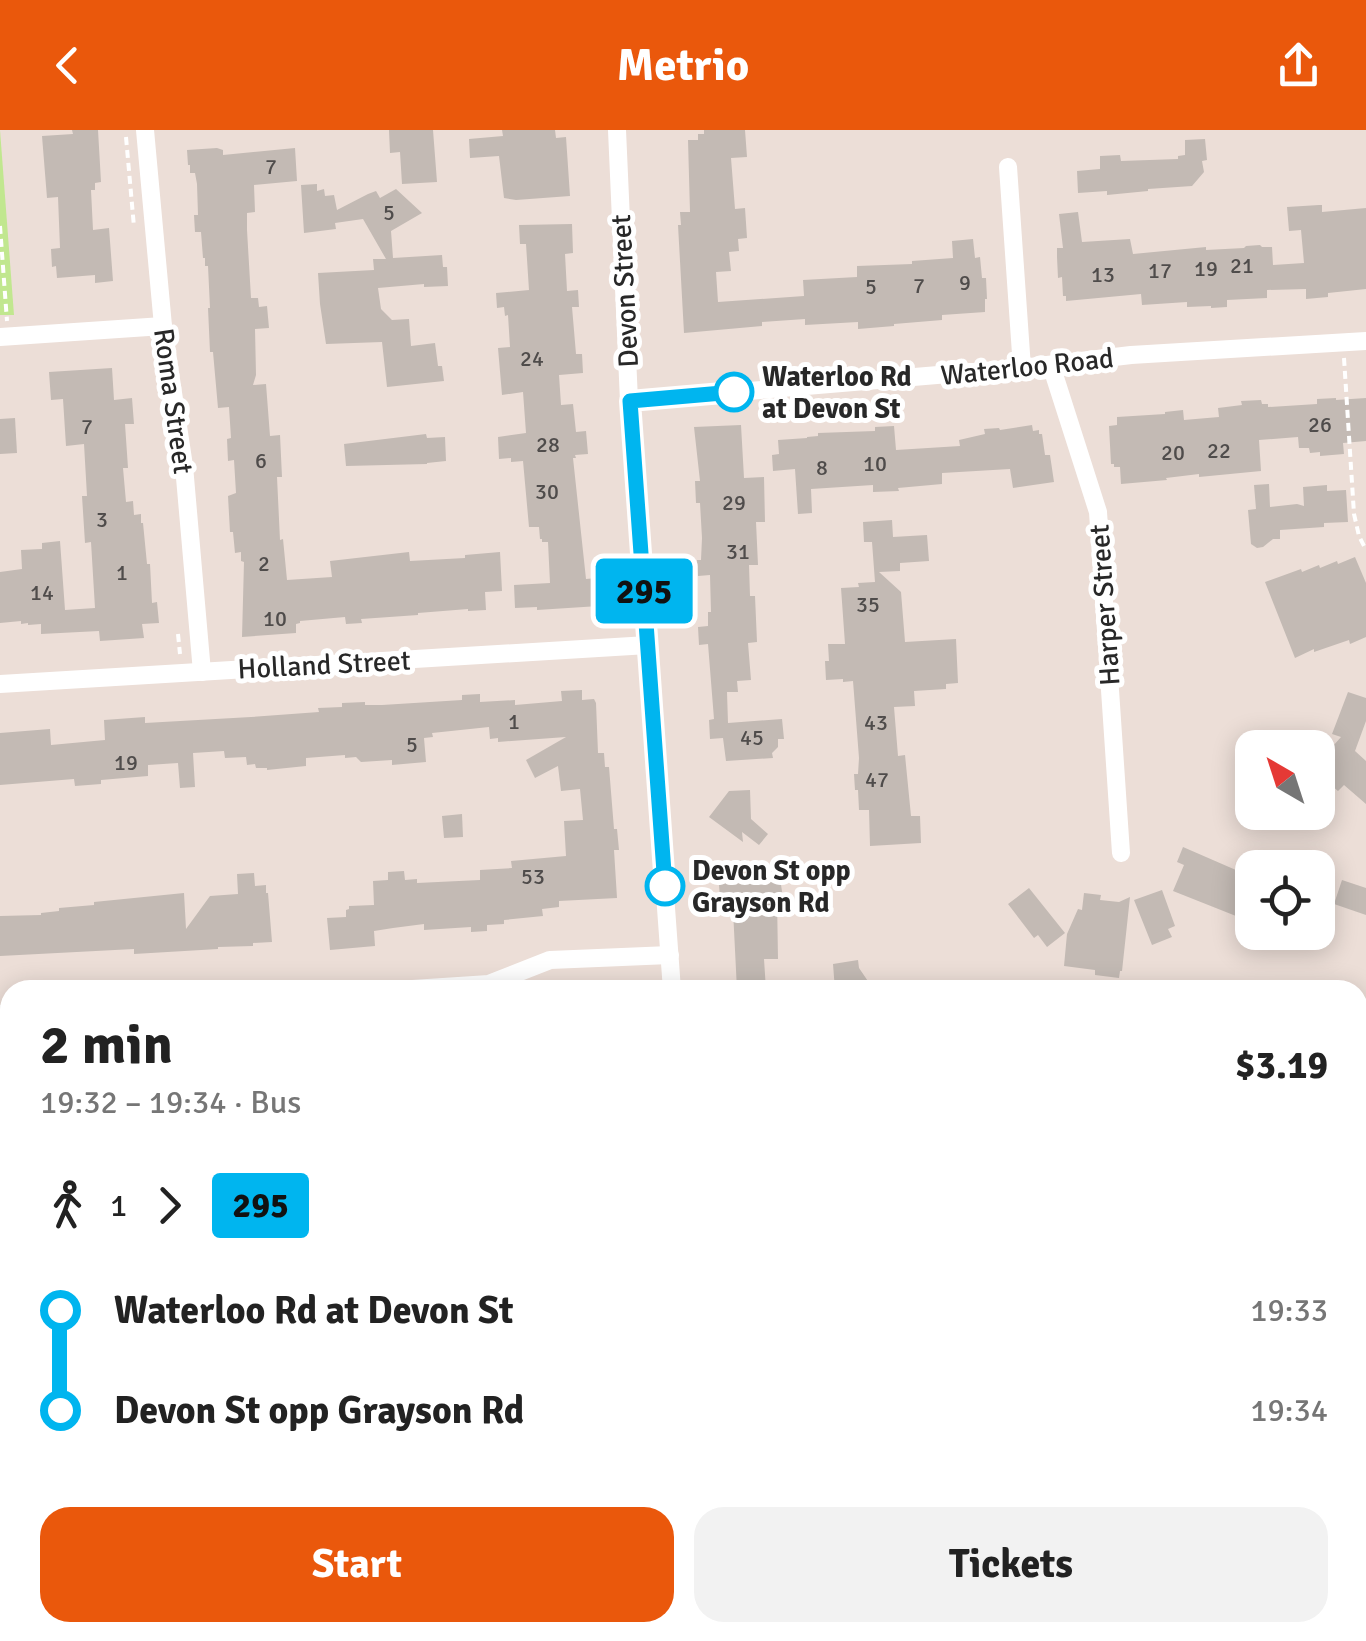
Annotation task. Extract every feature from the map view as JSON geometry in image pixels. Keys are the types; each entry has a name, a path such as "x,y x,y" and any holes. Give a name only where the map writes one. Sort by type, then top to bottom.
{"street":[{"name":"Roma Street","path":"144,130 163,326 184,466 202,672"},
{"name":"Devon Street","path":"617,130 630,401 671,980"},
{"path":"1008,167 1022,368"},
{"path":"4,337 163,326"},
{"name":"Waterloo Road","path":"630,401 1131,356 1366,341"},
{"name":"Harper Street","path":"1051,365 1098,512 1121,853"},
{"name":"Holland Street","path":"0,684 648,645"},
{"path":"498,980 550,960 670,955"}],"path":[{"path":"0,226 4,337"},
{"path":"1343,343 1354,514 1366,550"}],"green space":[{"path":"0,130 14,315 0,315"}],"building":[{"path":"72,130 98,130 101,182 91,190 93,230 109,228 113,281 95,283 95,275 57,278 56,266 52,267 51,249 60,248 58,197 47,198 42,136 73,134"},
{"path":"389,130 433,130 437,182 402,184 400,152 390,153"},
{"path":"502,130 555,130 556,138 566,137 570,196 504,198 499,156 470,158 469,139 503,136"},
{"path":"704,130 745,130 747,157 731,158 735,209 745,208 747,238 738,239 739,251 729,252 731,271 716,272 718,302 804,296 803,280 857,277 857,266 953,258 952,241 973,239 975,258 980,257 982,278 986,278 985,312 858,329 858,322 805,325 805,319 684,333 678,225 680,212 690,212 688,140 698,140 698,134 704,134"},
{"path":"1205,139 1204,172 1192,186 1107,195 1107,191 1078,193 1077,171 1100,169 1100,156 1120,155 1121,161 1178,159 1185,155 1185,140"},
{"path":"295,148 297,181 254,185 255,212 247,213 251,298 258,298 259,307 267,306 269,328 255,329 253,385 266,384 270,436 280,435 280,540 283,539 287,580 332,577 330,561 409,552 410,561 500,552 502,591 485,592 486,610 418,613 346,624 345,617 300,621 296,633 242,637 244,562 241,552 235,553 230,532 228,496 236,493 234,460 228,461 229,407 218,408 210,352 208,266 203,258 201,232 195,232 197,184 195,173 190,173 187,150 223,150 223,155"},
{"path":"317,184 317,191 324,189 325,196 334,195 337,210 376,191 380,198 396,189 422,213 391,231 393,258 442,255 448,286 378,288 381,309 392,320 409,319 411,346 435,343 444,381 387,387 382,342 326,344 318,273 374,270 373,259 386,259 363,219 335,223 336,229 304,233 301,185"},
{"path":"1322,205 1322,212 1366,208 1366,289 1306,299 1306,289 1267,290 1267,298 1227,300 1227,307 1211,308 1187,307 1187,302 1142,305 1141,294 1066,301 1063,296 1062,277 1058,278 1057,248 1063,248 1059,214 1078,212 1082,242 1130,239 1133,254 1260,245 1272,247 1273,265 1304,263 1301,230 1289,231 1287,207"},
{"path":"572,224 573,253 565,254 567,291 578,290 579,307 572,307 576,354 582,354 583,373 559,375 561,405 573,404 576,432 586,431 588,454 573,458 586,579 597,578 599,606 515,608 514,585 550,583 548,542 540,539 539,527 529,527 523,461 499,459 498,437 526,433 523,392 502,395 498,348 510,347 508,315 505,316 504,307 497,308 496,293 529,290 526,244 520,244 519,225"},
{"path":"112,368 114,400 132,398 134,424 125,424 126,502 133,501 134,515 141,514 152,603 157,602 159,623 142,624 144,638 100,641 99,631 41,634 41,624 0,623 0,572 22,569 21,550 42,549 42,543 60,541 65,610 95,608 91,542 85,543 84,444 66,446 63,399 51,400 49,372"},
{"path":"1366,398 1366,441 1343,443 1344,454 1310,453 1309,448 1299,448 1298,437 1259,440 1261,471 1121,484 1120,467 1111,464 1109,426 1117,425 1117,417 1183,410 1184,420 1219,417 1218,408 1242,405 1241,401 1261,400 1268,407 1317,404 1317,399"},
{"path":"15,418 17,453 0,454 0,419"},
{"path":"741,425 744,478 764,477 765,522 756,522 758,565 749,565 757,642 748,643 751,680 737,681 738,692 727,692 728,723 782,719 784,739 778,739 773,758 726,761 723,738 710,739 709,720 714,719 708,644 699,645 698,627 708,626 711,612 710,575 698,576 702,538 700,503 696,503 695,481 700,481 694,427"},
{"path":"1032,425 1033,431 1042,434 1054,482 1013,488 1010,469 942,473 942,484 898,488 899,491 873,492 873,485 811,489 812,513 798,514 795,469 773,471 772,455 779,454 778,440 894,426 896,450 960,446 959,440 985,434 984,429"},
{"path":"426,434 427,438 445,437 446,461 346,466 344,444"},
{"path":"1269,484 1270,507 1304,506 1303,487 1327,485 1327,491 1346,490 1348,522 1280,530 1280,539 1257,548 1251,544 1248,510 1256,509 1254,485"},
{"path":"892,520 893,537 927,535 929,561 900,563 900,571 879,572 901,592 905,642 956,639 958,683 946,684 946,689 914,691 915,706 894,707 898,756 905,755 911,816 920,816 921,843 870,846 869,810 859,810 855,790 859,758 853,681 826,680 825,661 829,661 828,644 845,644 841,588 875,582 872,542 864,542 863,522"},
{"path":"1355,557 1366,583 1366,637 1350,644 1349,640 1314,649 1295,658 1265,582"},
{"path":"582,690 582,700 594,699 596,703 598,753 604,753 605,767 609,767 619,850 614,850 617,898 559,901 559,907 542,909 543,916 504,920 504,924 487,925 487,931 471,932 471,927 424,930 424,924 374,931 375,946 330,950 327,918 346,917 349,906 374,905 373,881 388,880 388,872 404,871 405,880 417,879 417,883 480,880 480,870 512,868 511,861 566,856 564,821 583,820 580,789 561,791 558,766 535,778 526,760 566,737 498,742 498,738 490,739 489,727 432,733 433,737 424,738 426,762 392,765 392,760 361,762 345,755 306,758 306,766 267,770 247,765 246,757 225,758 224,751 193,753 195,787 180,788 178,763 148,765 148,776 101,780 101,784 75,786 74,779 0,785 0,733 50,729 51,745 105,740 104,720 145,717 145,723 251,717 319,712 318,708 342,707 342,703 462,700 462,695 480,694 480,702 515,700 515,705 562,701 561,691"},
{"path":"1348,692 1366,698 1366,721 1355,751 1366,761 1366,804 1344,785 1338,791 1335,788 1335,744 1341,737 1334,730"},
{"path":"750,790 751,819 768,834 759,845 742,832 743,842 709,817 729,791"},
{"path":"462,814 463,837 444,838 442,816"},
{"path":"1183,847 1235,870 1235,916 1173,891 1184,865 1177,862"},
{"path":"748,860 732,881 780,878 783,898 777,898 778,959 764,959 765,980 736,980 733,910 721,911 719,885 724,882 723,862"},
{"path":"254,873 255,886 266,885 272,942 134,954 134,949 0,956 0,916 41,915 94,902 184,893 186,929 210,896 238,894 237,874"},
{"path":"1342,880 1366,888 1366,915 1335,904"},
{"path":"1029,888 1065,933 1047,947 1038,935 1034,938 1008,904"},
{"path":"1162,890 1175,926 1168,929 1172,937 1152,945 1134,900"},
{"path":"1084,893 1119,902 1130,897 1119,978 1064,966 1067,934 1078,909 1082,910"},
{"path":"858,960 867,980 834,980 833,964"}],"bus line":[{"name":"295","path":"665,886 630,401 734,392"}],"place":[{"name":"Waterloo Rd at Devon St","path":"734,392"},
{"name":"Devon St opp Grayson Rd","path":"665,886"}]}
